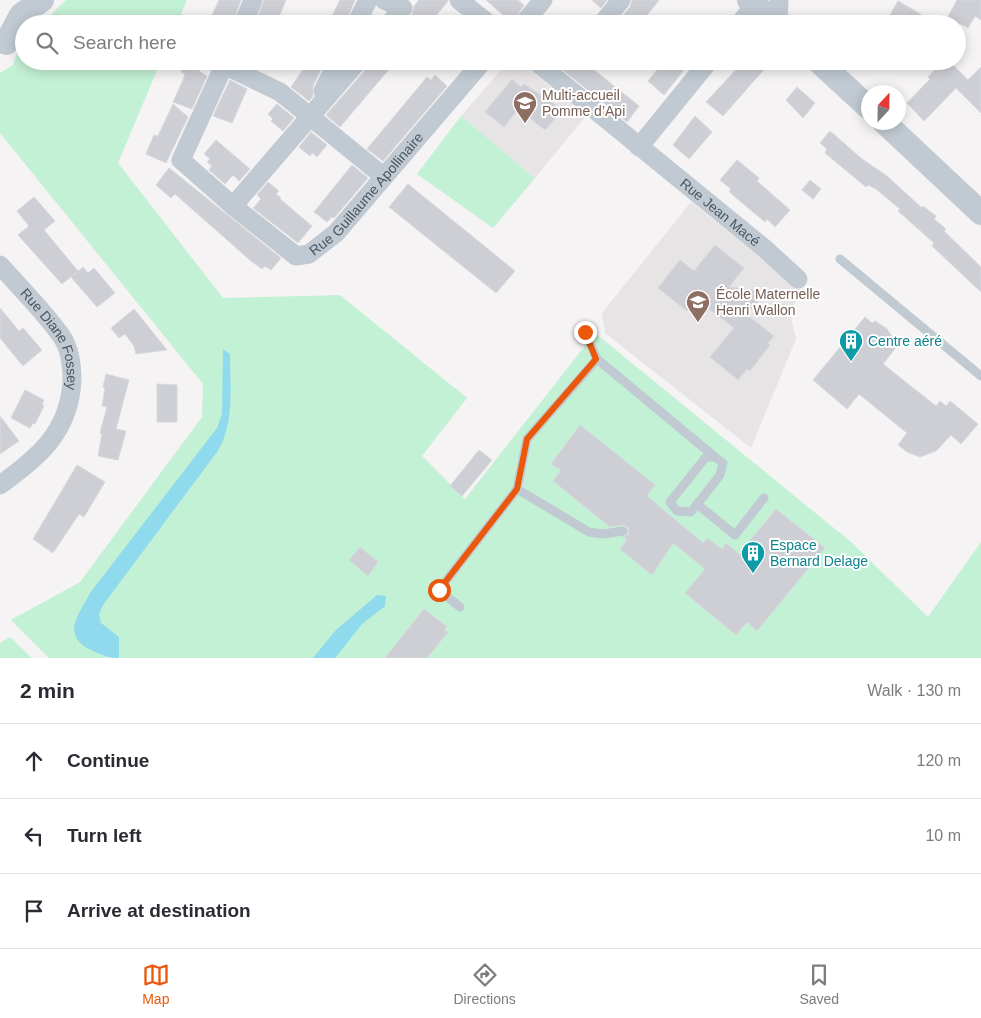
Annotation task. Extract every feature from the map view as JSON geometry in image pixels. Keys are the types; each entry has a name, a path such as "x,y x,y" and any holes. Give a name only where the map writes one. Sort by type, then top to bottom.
{"street":[{"path":"24,15 42,0"},
{"path":"247,15 253,0"},
{"path":"360,15 368,0"},
{"path":"384,0 403,8 397,15"},
{"path":"459,0 478,15"},
{"path":"530,15 543,0"},
{"path":"609,15 621,0"},
{"path":"778,15 779,0"},
{"path":"745,15 752,2 767,15"},
{"path":"5,31 15,23"},
{"name":"Rue Guillaume Apollinaire","path":"222,70 181,160 233,206 296,256 309,254 336,233 475,70"},
{"path":"238,70 280,92 383,176"},
{"path":"311,117 334,70"},
{"path":"233,206 350,70"},
{"name":"Rue Jean Macé","path":"546,70 764,248 798,279"},
{"path":"639,147 702,70"},
{"path":"828,70 861,101"},
{"path":"893,130 981,213"},
{"name":"Rue Diane Fossey","path":"0,265 64,339 72,362 72,377 66,416 52,441 0,486"}],"lane":[{"path":"840,259 981,376"},
{"path":"585,332 596,359 715,456 723,463 720,475 691,512 677,511 670,502 706,457 715,456"},
{"path":"460,607 439,590 517,489 527,439 596,359"},
{"path":"517,489 589,532 603,534 623,531"},
{"path":"697,504 735,535 764,498"}],"shaded area":[{"name":"Multi-accueil Pomme d’Api","path":"501,70 530,70 586,116 535,178 461,116"},
{"name":"École Maternelle Henri Wallon","path":"691,202 806,293 789,309 796,339 751,448 605,333 602,313"}],"green space":[{"path":"66,0 187,0 181,15 50,15"},
{"path":"15,59 15,70 157,70 118,163 223,298 340,295 467,398 422,456 465,499 595,333 851,542 928,617 981,542 981,658 49,658 11,620 80,582 202,417 203,384 0,133 0,73 13,65"},
{"path":"461,116 535,178 493,228 417,174"},
{"path":"10,637 32,658 0,658 0,643"}],"water":[{"path":"223,349 230,354 231,392 229,418 223,441 217,452 103,605 99,614 101,623 119,637 119,658 102,655 83,645 77,639 74,632 77,618 90,593 217,428 222,414"},
{"path":"377,595 386,596 385,606 362,624 335,658 313,658 336,630"}],"building":[{"path":"219,0 241,0 235,15 212,15"},
{"path":"264,0 286,0 280,15 258,15"},
{"path":"340,0 355,0 349,15 332,15"},
{"path":"419,0 448,0 436,15 412,15 414,6"},
{"path":"486,0 518,0 524,5 517,15 503,15"},
{"path":"592,0 607,0 601,8"},
{"path":"632,0 659,0 647,15 624,15 630,7"},
{"path":"957,0 981,0 981,20 975,16 968,28 966,27 966,15 949,15"},
{"path":"898,1 922,15 890,15"},
{"path":"981,67 981,113 956,88 924,121 907,103 930,79 928,77 935,70 958,70 968,80"},
{"path":"182,70 200,70 207,76 192,109 173,102 185,74 181,72"},
{"path":"303,70 321,70 313,86 313,96 309,101 291,87"},
{"path":"365,70 388,70 340,127 326,115"},
{"path":"563,70 594,70 639,106 627,122"},
{"path":"657,70 684,70 664,95 648,81"},
{"path":"736,70 763,70 723,116 706,102"},
{"path":"435,75 447,86 383,161 367,149 427,77 431,80"},
{"name":"Multi-accueil Pomme d’Api","path":"512,79 521,87 524,84 556,105 551,111 557,116 545,130 518,109 504,127 485,112"},
{"path":"230,80 247,89 232,123 213,116"},
{"path":"797,87 815,103 803,118 786,100"},
{"path":"173,104 188,117 166,163 146,154 154,135 158,136"},
{"path":"277,104 294,118 283,131 271,121 273,119 268,114"},
{"path":"695,116 712,132 689,159 673,145"},
{"path":"830,131 862,159 887,176 922,208 923,206 936,216 934,219 946,229 944,231 981,267 981,292 932,246 934,243 898,211 900,209 876,189 868,185 866,187 825,153 827,149 820,143"},
{"path":"311,132 327,145 317,157 312,153 310,156 299,147"},
{"path":"216,140 250,169 239,181 233,175 225,184 209,170 212,166 207,162 210,159 204,154"},
{"path":"737,160 759,178 757,181 790,210 775,227 767,219 765,222 734,196 729,191 731,189 720,180"},
{"path":"352,165 368,178 334,218 332,217 327,222 314,212"},
{"path":"169,168 281,258 271,270 265,266 262,269 251,261 175,194 171,198 156,185"},
{"path":"810,180 821,189 813,199 802,190"},
{"path":"268,182 279,191 276,194 280,199 312,226 298,243 253,208 261,199 257,195"},
{"path":"408,184 515,271 496,293 389,207"},
{"path":"34,197 55,221 44,230 78,271 62,284 18,235 29,226 17,211"},
{"name":"École Maternelle Henri Wallon","path":"715,245 744,268 729,287 765,292 747,315 774,336 768,343 770,345 750,371 747,369 738,380 710,357 734,328 696,299 687,311 658,288 680,260 694,271"},
{"path":"83,267 88,273 94,268 115,293 97,307 71,277"},
{"path":"0,308 19,331 23,328 42,350 23,366 0,338"},
{"path":"134,309 167,350 136,354 134,346 125,334 119,338 111,328"},
{"path":"865,317 872,323 875,321 887,329 898,345 883,364 936,406 940,401 946,406 950,401 978,424 961,444 951,435 936,451 920,457 907,452 898,445 907,433 859,394 847,409 813,380"},
{"path":"106,374 129,380 116,429 126,431 118,460 98,456 102,434 100,433 107,407 102,406"},
{"path":"157,384 177,385 177,422 157,422"},
{"path":"25,390 44,400 42,404 44,406 35,424 33,423 30,428 11,418"},
{"path":"0,416 19,441 0,454"},
{"path":"580,425 655,485 647,496 703,543 707,538 722,549 726,543 739,554 776,509 825,548 757,631 747,622 736,635 685,593 705,569 673,543 652,575 620,549 627,540 623,537 629,534 628,527 623,525 610,527 553,481 561,470 551,464"},
{"path":"479,450 492,460 462,496 450,486"},
{"path":"77,465 105,482 84,517 79,514 53,553 33,539"},
{"path":"360,547 378,562 368,576 349,560"},
{"path":"424,609 447,627 444,630 448,632 427,658 385,658"}],"place":[{"name":"Multi-accueil Pomme d’Api","path":"525,124"},
{"name":"École Maternelle Henri Wallon","path":"698,323"},
{"name":"Centre aéré","path":"851,362"},
{"name":"Espace Bernard Delage","path":"753,574"}],"route":[{"path":"439,590 517,489 527,439 596,359 585,332"}]}
